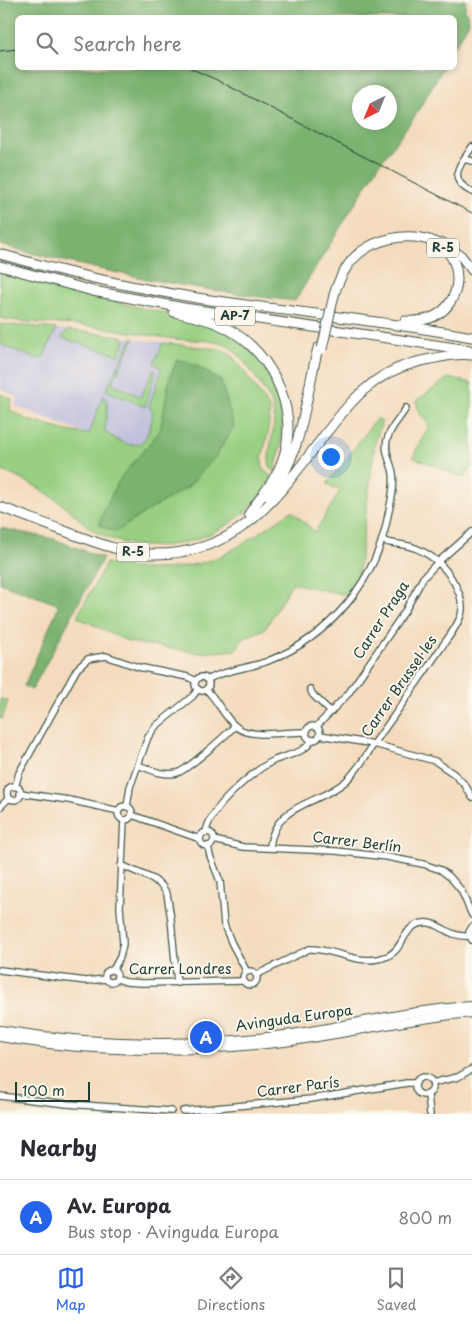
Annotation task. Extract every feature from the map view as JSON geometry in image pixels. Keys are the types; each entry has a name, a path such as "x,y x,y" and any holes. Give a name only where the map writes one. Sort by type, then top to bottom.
{"highway":[{"path":"332,295 339,274 352,256 370,242 395,234 424,235 440,241 456,252 472,270"},
{"name":"R-5","path":"261,511 285,479 296,454 332,295 352,261 365,249 381,241 404,236 418,237 435,242 445,250 453,260 457,277 456,289 447,306 438,315 424,320 377,322"},
{"name":"AP-7","path":"0,254 119,284 196,298 377,322 472,337"},
{"name":"AP-7","path":"0,267 93,291 184,308 472,351"},
{"path":"0,267 54,284 206,319 232,331 256,351 267,363 280,388 286,413 287,437 284,454 277,474 249,514"},
{"path":"0,502 109,544 129,548 154,550 179,548 210,539 230,529 259,508 269,497 287,468 298,437 309,380 320,348"},
{"name":"R-5","path":"0,507 109,547 131,552 150,554 180,552 214,543 243,527 277,497 346,408 369,386 390,372 406,365 444,356 472,355"}],"main road":[{"name":"Avinguda Europa","path":"0,1030 95,1040 154,1042 228,1040 296,1036 408,1012 472,1006"},
{"name":"Avinguda Europa","path":"0,1037 68,1046 160,1049 219,1048 405,1020 472,1013"}],"street":[{"path":"470,191 461,185 456,175 457,168 472,147"},
{"path":"464,158 472,161"},
{"path":"196,681 201,678 207,680 217,674 240,670 271,660 293,649 316,633 345,607 370,569 382,540 393,479 386,442 394,425 406,408"},
{"name":"Carrer Praga","path":"316,727 348,694 405,611 423,578 472,532"},
{"name":"Carrer Brussel·les","path":"270,848 273,832 280,821 297,807 330,792 354,773 422,676 461,616 462,603 456,586 446,570 438,562 418,549 382,540"},
{"path":"15,787 19,773 77,669 88,659 106,656 138,667 188,677 196,681"},
{"path":"206,689 208,686 207,680"},
{"path":"196,681 195,686 198,690"},
{"path":"198,690 206,689"},
{"path":"206,689 235,726 242,730 258,734 307,732"},
{"path":"310,689 313,695 331,712"},
{"path":"132,815 127,807 128,792 152,730 198,690"},
{"path":"138,765 165,774 181,771 235,726"},
{"path":"312,740 307,737 307,732 311,727 316,727 320,731 320,736"},
{"path":"200,839 206,833 211,816 239,786 273,761 302,750 312,740 318,739 320,736 374,744 425,758 442,765 460,779 472,797"},
{"path":"9,798 7,791 10,787 15,787"},
{"path":"15,787 18,788 20,793"},
{"path":"9,798 16,799 20,793"},
{"path":"20,793 69,800 119,811"},
{"path":"0,808 9,798"},
{"path":"119,811 122,807 127,807"},
{"path":"119,811 119,816 124,820"},
{"path":"124,820 129,819 132,815"},
{"path":"132,815 200,839 202,844 208,846"},
{"path":"0,970 86,981 105,979 112,983 117,979 114,970 123,948 120,916 124,820"},
{"path":"206,833 211,834 214,840 208,846"},
{"name":"Carrer Berlín","path":"214,840 243,847 354,853 407,861 436,868 456,883 472,915"},
{"path":"208,846 220,882 224,925 227,936 247,972"},
{"path":"121,865 154,878 167,894 177,983"},
{"path":"256,975 309,948 360,960 385,956 395,950 410,928 421,923 435,924 456,936 471,938 469,932 472,927"},
{"path":"105,979 106,972 114,970"},
{"path":"247,972 252,972 256,975"},
{"path":"247,972 244,976 244,981 247,984 253,984 256,981 256,975"},
{"name":"Carrer Londres","path":"117,979 134,983 244,981"},
{"path":"432,1083 458,1077 472,1069"},
{"path":"428,1095 420,1094 417,1091 416,1083 422,1077 429,1078 433,1087 428,1095 430,1114"},
{"name":"Carrer París","path":"171,1113 177,1108 183,1112 311,1099 416,1083"},
{"path":"0,1096 171,1113"}],"shaded area":[{"path":"56,329 180,344 153,413 147,437 118,463 108,442 15,406 19,398 0,389 0,344 36,359"}],"green space":[{"path":"0,0 466,0 465,10 469,22 457,43 457,15 15,15 15,70 442,70 415,116 379,165 295,301 257,297 146,279 0,245"},
{"path":"0,273 83,295 196,320 229,333 245,345 259,360 277,394 281,413 282,433 274,472 270,465 269,457 274,426 272,404 250,369 231,348 211,341 175,339 88,326 0,318"},
{"path":"0,324 56,329 44,356 36,359 0,344"},
{"path":"69,330 122,336 125,341 119,355 62,338"},
{"path":"132,338 134,338 112,383 141,397 153,370 156,371 145,407 106,390"},
{"path":"163,343 220,349 230,354 270,409 268,434 262,458 263,469 272,477 244,513 212,533 193,540 154,546 135,545 116,541 98,533 41,489 0,470 0,394 12,399 10,410 28,420 67,431 89,434 103,396 107,403 105,432 125,443 138,444 147,434 153,413 149,406 161,368 154,363"},
{"path":"177,359 196,365 221,381 234,426 216,456 188,487 116,532 99,525 105,507 121,477 160,431 169,380"},
{"path":"448,378 472,383 472,465 464,478 413,457 429,425 420,414 416,401"},
{"path":"377,418 382,421 375,443 358,576 346,595 292,583 265,629 244,638 236,650 201,653 129,642 77,617 106,563 151,569 198,564 227,553 292,511 315,532 340,491 327,484"},
{"path":"0,528 54,539 103,558 32,690 24,686 59,605 0,583"},
{"path":"0,699 8,701 2,719 0,719"}],"tram line":[{"path":"0,51 15,49"},
{"path":"194,70 472,213"}],"place":[{"name":"Av. Europa","path":"206,1037"}]}
